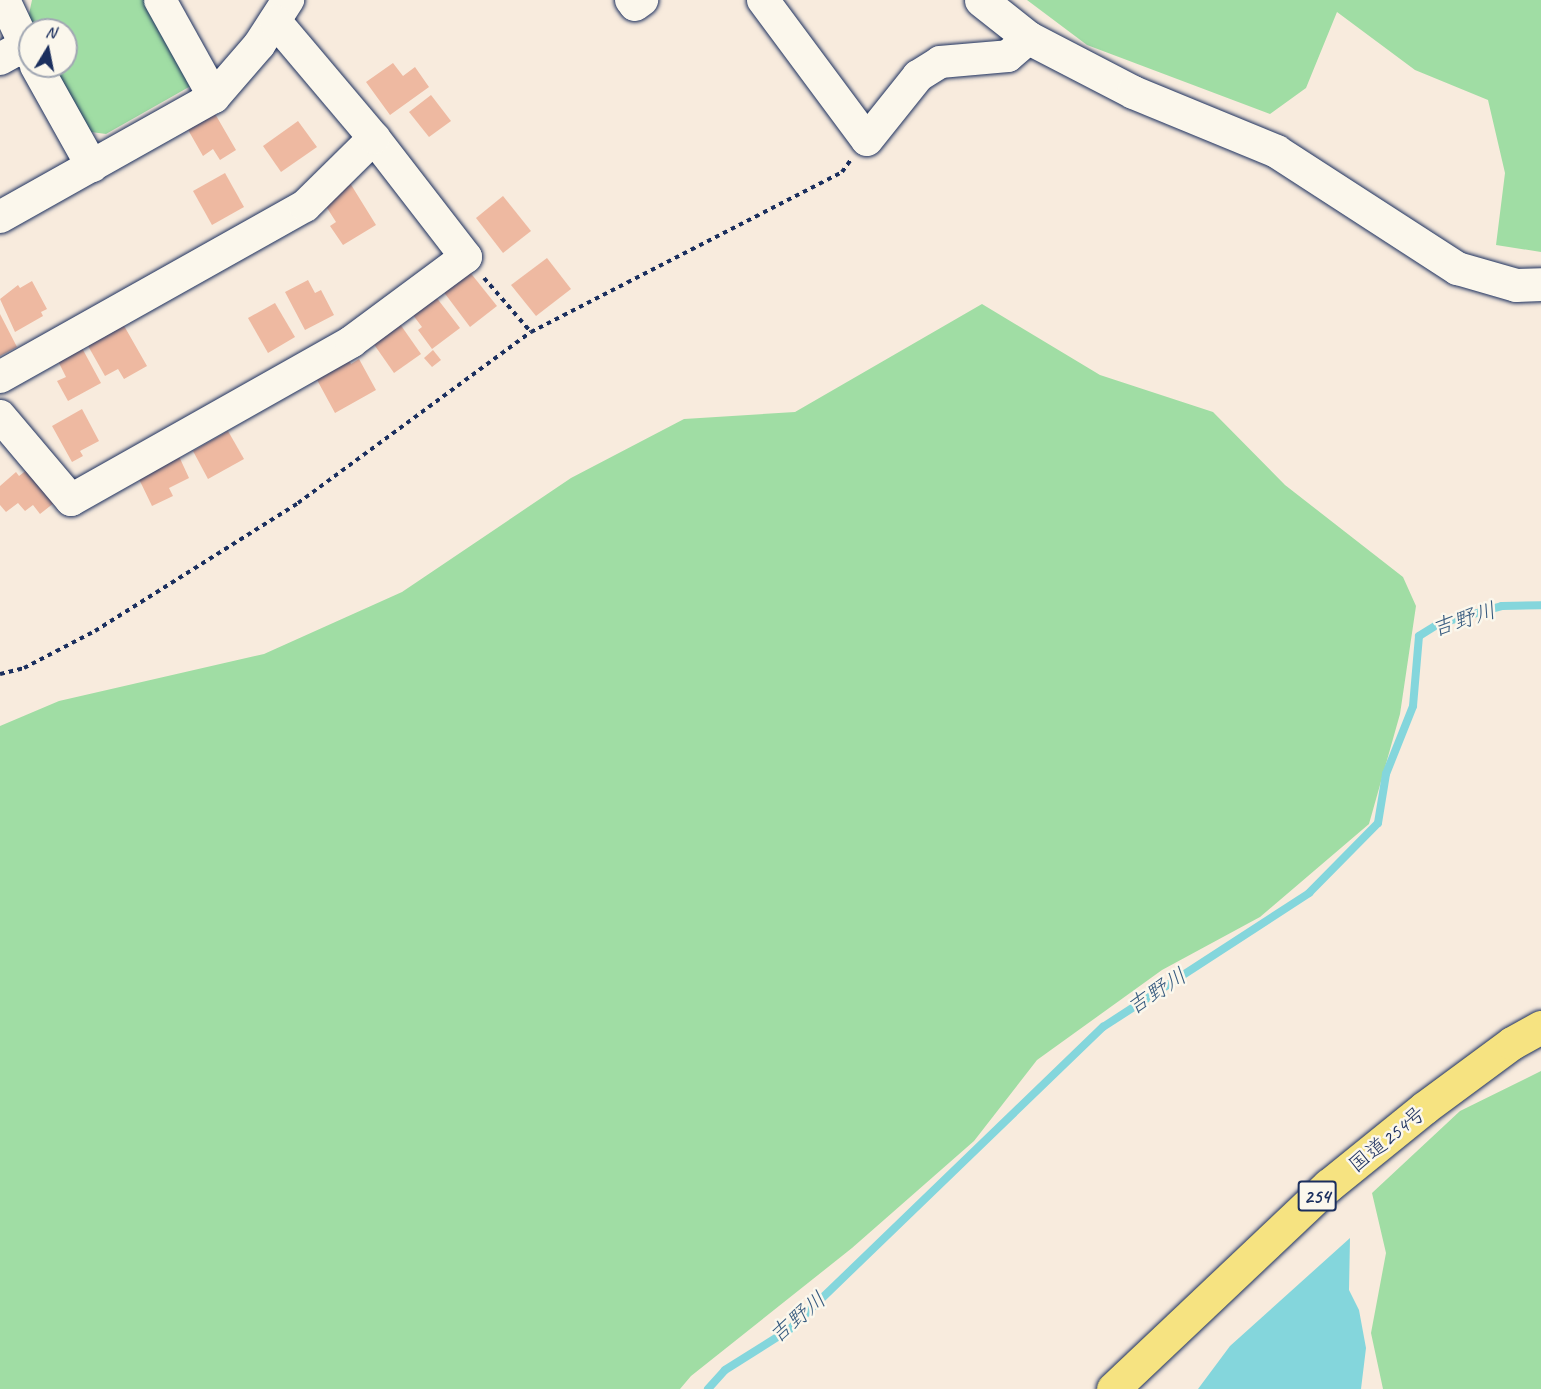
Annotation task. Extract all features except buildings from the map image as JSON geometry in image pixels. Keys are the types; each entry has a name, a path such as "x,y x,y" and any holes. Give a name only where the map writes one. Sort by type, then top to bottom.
{"highway":[{"name":"国道254号","path":"1113,1389 1329,1185 1433,1102 1512,1043 1541,1027"}],"street":[{"path":"160,0 214,97"},
{"path":"631,0 635,5 642,0"},
{"path":"763,0 867,140 918,76 940,62 1008,56 1029,38"},
{"path":"981,0 1029,38 1133,92 1276,152 1457,268 1516,285 1541,284"},
{"path":"6,1 18,40"},
{"path":"0,217 214,97 281,10 374,138 466,257 351,342 71,500 0,416"},
{"path":"37,78 92,166"},
{"path":"0,377 305,206 374,138"}],"path":[{"path":"0,674 24,668 95,631 298,503 531,332 842,172 867,140"},
{"path":"477,271 531,332"}],"green space":[{"path":"32,0 146,0 196,83 106,134 91,132 61,78 78,78 78,18 28,18"},
{"path":"1027,0 1541,0 1541,252 1496,245 1505,173 1488,100 1415,70 1337,12 1306,88 1270,114 1087,45"},
{"path":"982,304 1100,375 1213,412 1285,485 1403,577 1416,606 1400,714 1369,824 1260,917 1162,970 1037,1060 974,1141 852,1248 691,1376 680,1389 0,1389 0,726 59,701 264,654 402,592 571,478 684,419 795,412"},
{"path":"1541,1071 1541,1389 1383,1389 1371,1333 1386,1253 1372,1193 1460,1111"}],"water":[{"path":"1350,1238 1349,1290 1359,1310 1366,1348 1361,1389 1198,1389 1230,1346"}],"waterway":[{"name":"吉野川","path":"708,1389 725,1370 790,1329 1103,1027 1309,893 1378,823 1386,774 1413,706 1419,636 1438,624 1502,606 1541,605"}]}
